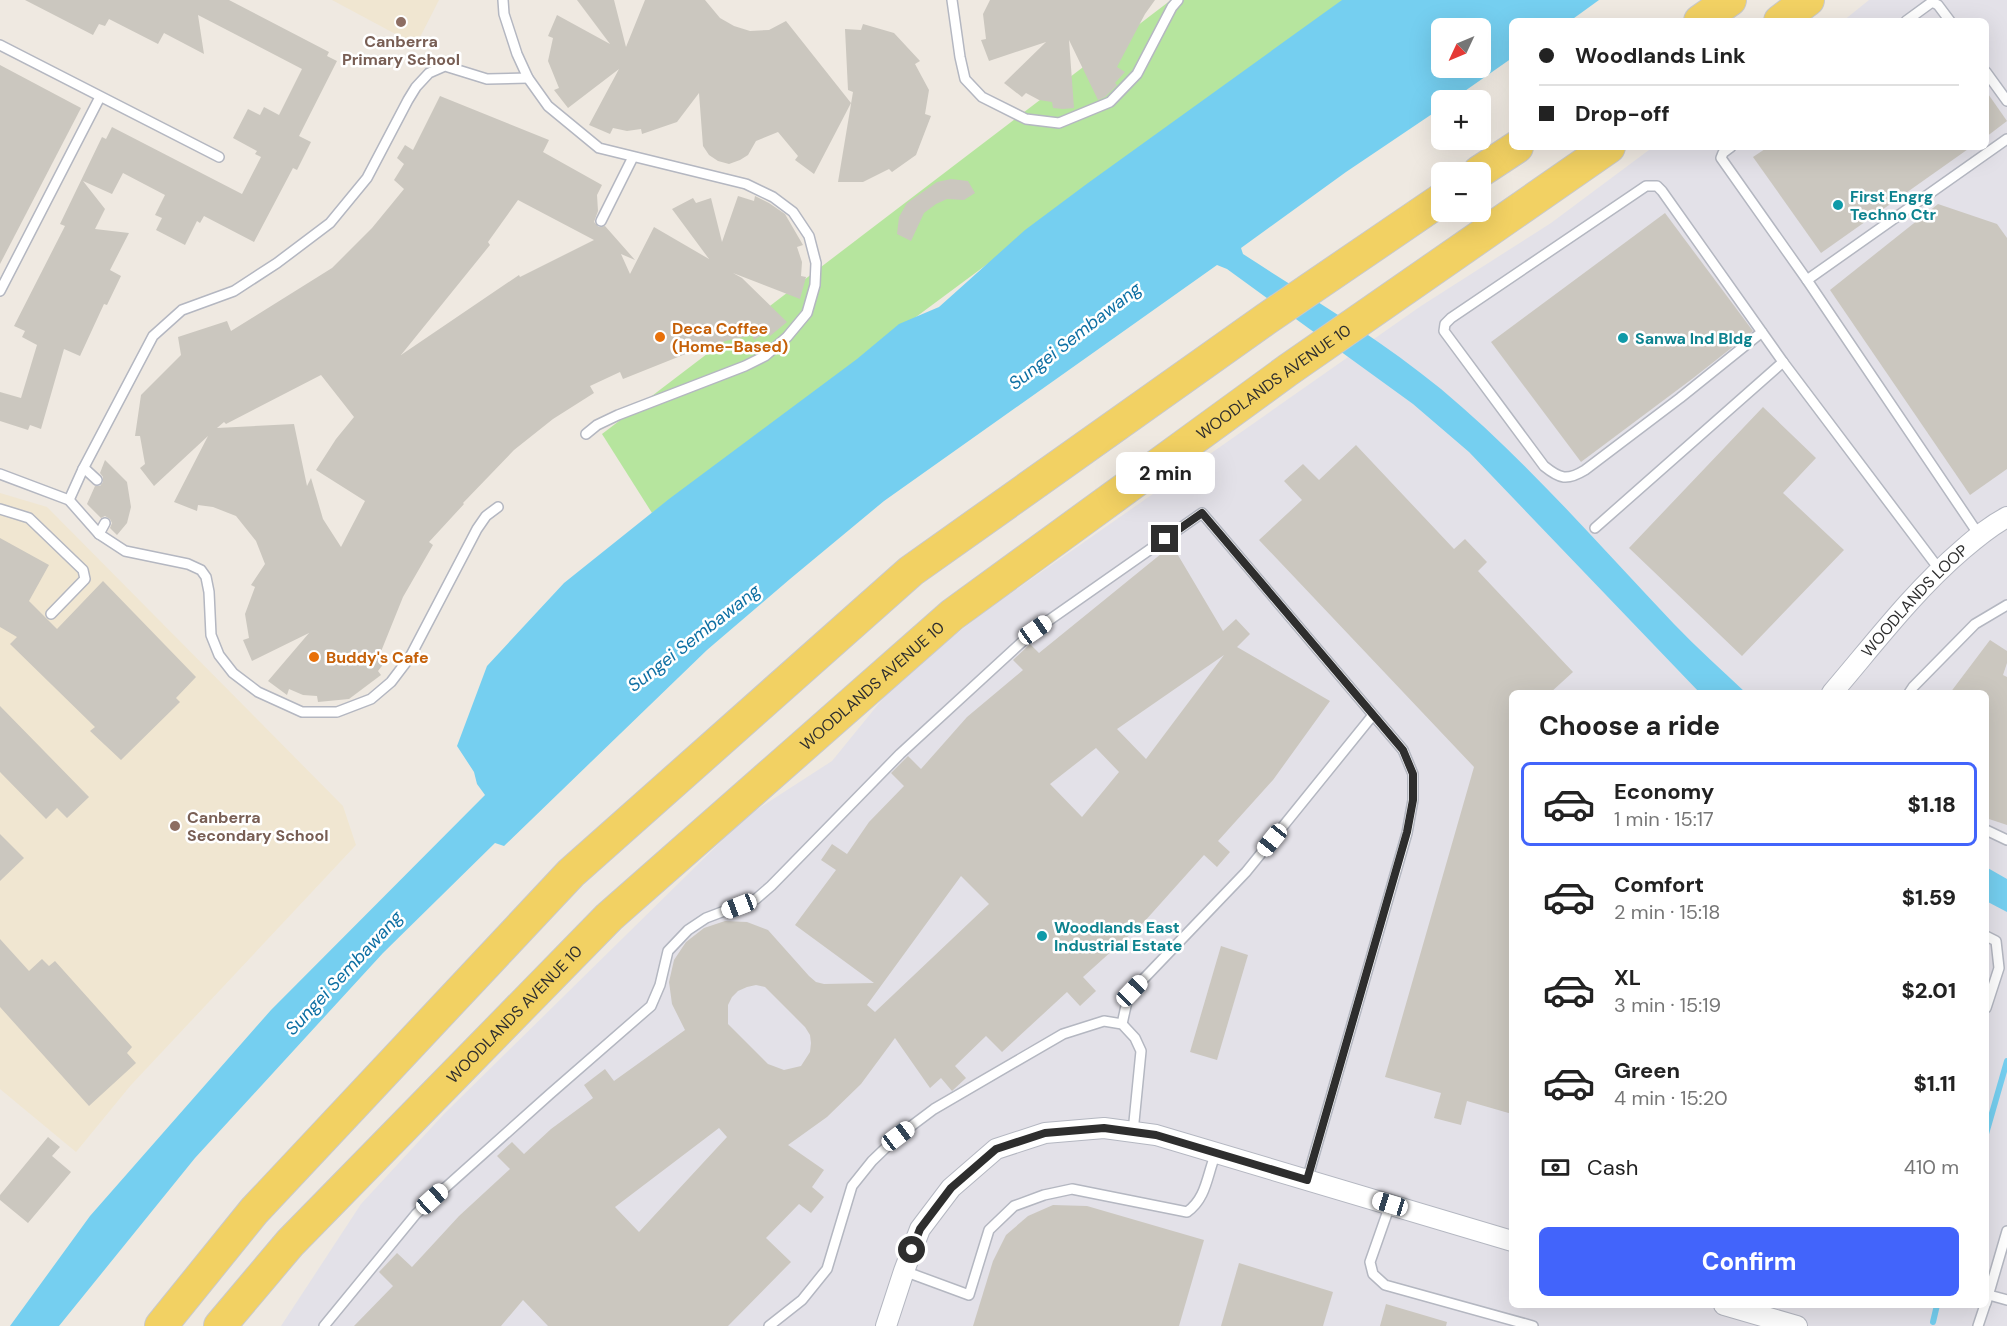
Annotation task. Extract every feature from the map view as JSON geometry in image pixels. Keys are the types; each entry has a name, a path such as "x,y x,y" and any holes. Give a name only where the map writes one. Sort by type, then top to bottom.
{"main road":[{"path":"1704,18 1730,0"},
{"path":"1784,18 1808,0"},
{"path":"1491,164 1512,150"},
{"name":"WOODLANDS AVENUE 10","path":"220,1326 290,1243 609,917 952,615 1288,370 1605,150"},
{"path":"161,1326 254,1211 571,873 911,571 1266,320 1431,207"}],"street":[{"name":"WOODLANDS LOOP","path":"1835,690 1907,604 1939,570 1989,526 2007,517"},
{"path":"886,1326 920,1229 951,1188 996,1149 1045,1133 1104,1128 1156,1135 1509,1240"},
{"path":"1734,1308 1785,1324"}],"lane":[{"path":"503,0 504,14 516,54 528,78 548,106 599,148 746,184 773,197 793,212 809,236 816,263 815,285 807,313 787,337 765,356 618,415 597,425 586,434"},
{"path":"952,0 965,79 982,97 1026,119 1059,123 1110,102 1137,74 1178,0"},
{"path":"1910,18 1932,3 1938,5 1948,18"},
{"path":"0,45 219,157"},
{"path":"69,500 82,469 153,336 182,309 234,291 277,263 330,223 367,178 408,100 429,73 445,66 487,78 528,78"},
{"path":"1989,76 2007,101"},
{"path":"0,291 100,97"},
{"path":"1807,280 2007,139"},
{"path":"1727,150 1721,158 1807,280 1979,535"},
{"path":"601,221 633,157"},
{"path":"1762,332 1585,470 1574,477 1565,477 1555,475 1544,466 1444,331 1445,324 1451,318 1646,186 1657,186 1662,191 1762,332 1783,362 1874,480 1939,570"},
{"path":"1595,528 1783,362"},
{"path":"82,469 84,468 97,480"},
{"path":"0,474 69,500 99,534 125,552 188,564 201,570 206,576 209,592 211,635 219,655 233,673 258,693 302,712 337,712 371,699 397,674 410,657 477,529 486,516 498,507"},
{"path":"0,509 29,518 83,570 85,579 51,614"},
{"path":"324,1326 416,1214 651,1006 660,985 668,951 688,930 706,918 756,899 900,754 1035,630 1202,513 1403,750 1413,774 1413,800 1407,832 1307,1180"},
{"path":"99,534 105,523"},
{"path":"1911,690 1975,624 2007,605"},
{"path":"1122,1024 1128,997 1132,991 1246,872 1373,715"},
{"path":"1989,831 2007,840"},
{"path":"1989,938 1996,941 1999,968 1989,999"},
{"path":"769,1326 802,1300 826,1269 852,1186 872,1161 898,1136 934,1109 1062,1034 1104,1021 1122,1024 1135,1038 1141,1051 1133,1132"},
{"path":"904,1271 967,1295 970,1293 989,1230 1014,1206 1044,1195 1072,1189 1187,1212 1195,1206 1204,1193 1209,1169 1216,1153"},
{"path":"1390,1204 1370,1262 1373,1274 1384,1286 1533,1326"},
{"path":"1989,1294 2007,1231"},
{"path":"1989,1301 2007,1300"},
{"path":"1978,1326 1984,1308"}],"shaded area":[{"name":"Canberra Primary School","path":"332,0 439,0 416,45"},
{"path":"1869,0 2007,0 2007,1326 281,1326 361,1204 444,1114 747,816 832,761 898,680 983,613 1421,306 1551,223 1649,150 1989,150 1989,18 1847,18"},
{"name":"Canberra Secondary School","path":"0,493 47,507 343,806 356,845 131,1085 76,1152 0,1089"}],"green space":[{"path":"1171,0 1343,0 652,513 602,434"}],"water":[{"name":"Sungei Sembawang","path":"1342,0 1599,0 1574,18 1509,18 1509,60 1491,73 1491,18 1431,18 1431,78 1483,78 1466,90 1431,90 1431,115 1346,172 1241,248 1243,254 1393,352 1472,416 1561,503 1683,633 1743,690 1697,690 1469,452 1413,404 1227,269 1217,265 884,501 707,650 504,846 495,843 383,953 195,1158 59,1326 10,1326 90,1216 271,1010 485,795 477,784 474,772 457,746 487,666 564,583 669,499 857,359 899,324 939,307 1025,230"},
{"path":"1989,869 2007,879 2007,912 1989,903"}],"building":[{"path":"25,0 229,0 329,52 327,56 337,61 299,136 311,142 297,170 293,168 254,242 204,216 200,223 197,221 185,245 156,230 162,218 155,215 165,195 123,173 112,194 83,181 105,209 95,229 129,233 110,270 121,276 107,305 104,304 80,356 64,349 41,429 30,425 28,430 0,421 0,392 21,398 37,345 22,337 25,331 14,326 65,226 60,224 102,137 106,139 112,127 242,194 261,157 255,154 257,151 233,138 248,109 260,115 264,107 279,115 302,69 198,15 204,54 164,33 158,44 109,19 105,26 99,24 93,35"},
{"path":"577,0 614,0 626,47 645,0 705,0 720,18 750,31 769,30 786,21 851,103 814,174 795,160 798,156 778,132 756,141 748,155 729,164 709,155 703,146 699,93 677,122 642,134 641,129 627,131 613,128 610,134 589,125 619,69 568,108 554,90 559,88 548,61 553,38 548,36 557,15 610,44"},
{"path":"990,0 1155,0 1117,67 1125,72 1115,83 1117,85 1105,97 1098,100 1069,40 1074,108 1063,109 1053,108 1052,102 1039,100 1026,93 1022,97 1004,83 1046,42 989,61 981,40 986,39 983,14"},
{"path":"863,24 894,33 920,61 915,64 929,90 925,114 931,116 916,155 892,172 889,169 863,182 838,182 853,92 848,90 845,29 861,30"},
{"path":"0,65 81,108 0,264"},
{"path":"1989,95 2007,121 1989,135"},
{"path":"440,96 549,140 543,152 602,185 597,195 598,211 594,222 599,227 605,226 635,260 621,254 630,274 654,227 709,259 672,209 693,198 696,203 711,198 722,242 738,196 754,201 755,196 785,214 803,245 797,247 802,262 801,276 806,277 800,299 733,273 742,278 787,322 770,336 767,332 754,340 752,335 708,345 623,379 620,372 590,386 594,393 553,419 514,450 429,542 433,545 403,597 380,654 388,658 378,671 381,675 349,699 318,702 317,696 303,695 289,689 287,695 268,681 309,633 252,661 243,640 249,638 245,614 255,587 251,585 265,564 256,541 236,516 213,507 198,505 197,511 174,502 208,436 154,486 140,468 145,464 140,436 135,436 141,395 181,355 178,337 227,321 231,331 332,268 372,228 404,189 394,180 404,164 397,158 405,145 413,150","holes":["518,200 594,240 520,277 519,275 401,355 490,245 488,242","321,375 354,417 336,439 316,470 365,501 341,547 323,519 311,478 307,486 294,424 217,428 224,422 226,424"]},
{"name":"First Engrg Techno Ctr","path":"1764,150 1967,150 1821,253 1753,157"},
{"path":"951,179 968,181 975,193 964,200 947,199 924,213 911,241 897,234 899,217 907,203 937,182"},
{"path":"1938,204 1997,224 2007,238 2007,469 1970,495 1830,290"},
{"name":"Sanwa Ind Bldg","path":"1665,213 1753,331 1581,462 1491,342"},
{"path":"1763,407 1816,458 1783,493 1844,550 1742,656 1629,548"},
{"path":"1356,445 1454,549 1465,539 1487,562 1478,571 1573,672 1553,690 1509,690 1509,1113 1467,1101 1461,1125 1434,1118 1441,1093 1385,1077 1474,767 1259,540 1302,500 1284,481 1303,464 1319,480"},
{"path":"105,460 127,482 131,507 127,523 117,535 110,528 112,523 110,519 105,516 101,518 87,504 95,486 100,486 103,482 100,473"},
{"path":"0,538 49,565 29,601 57,629 103,581 196,677 176,698 180,702 121,760 90,731 95,727 10,644 17,637 0,627"},
{"name":"Woodlands East Industrial Estate","path":"1172,545 1223,631 1236,619 1250,634 1237,647 1330,701 1273,780 1218,841 1230,852 1217,867 1204,855 1144,922 1083,977 1096,991 1080,1006 1067,992 1002,1052 986,1036 955,1066 966,1078 952,1091 941,1078 930,1088 895,1038 861,1084 827,1117 788,1145 824,1170 812,1187 824,1197 811,1213 799,1204 766,1238 791,1262 728,1326 548,1326 523,1300 501,1326 354,1326 393,1286 379,1272 397,1253 412,1267 459,1216 510,1169 497,1156 512,1142 524,1154 551,1129 593,1098 584,1085 605,1069 614,1081 685,1030 672,1004 669,982 674,960 686,942 704,928 725,921 747,922 768,930 816,982 824,984 874,983 795,925 836,870 821,860 832,844 847,854 869,822 904,786 891,773 908,756 921,769 967,717 1023,670 1013,660 1030,644 1039,653","holes":["1224,655 1146,759 1117,729","1096,748 1119,772 1082,817 1050,784","961,876 989,904 875,1012 867,1005","756,985 765,987 805,1027 810,1035 811,1043 810,1052 801,1066 784,1070 768,1064 728,1024 728,1005 738,991","719,1128 727,1137 639,1232 615,1207"]},
{"path":"1990,640 2007,651 2007,663 2003,675 2007,677 2007,825 1989,819 1989,690 1952,690"},
{"path":"0,706 89,797 67,818 57,808 46,819 0,772"},
{"path":"0,834 24,858 0,881"},
{"path":"0,939 29,971 42,959 49,966 55,961 132,1047 127,1053 136,1063 89,1106 0,1007"},
{"path":"1221,946 1248,955 1217,1060 1190,1052"},
{"path":"48,1137 60,1147 52,1156 71,1172 28,1223 0,1200 0,1195"},
{"path":"1053,1205 1087,1206 1204,1240 1179,1326 973,1326 993,1261 1006,1235 1028,1216"},
{"path":"1239,1263 1333,1292 1323,1326 1221,1326"},
{"path":"1386,1304 1447,1322 1446,1326 1380,1326"}],"waterway":[{"path":"1989,1124 2007,1061"},
{"path":"1933,1322 1936,1308"}],"place":[{"name":"Canberra Primary School","path":"401,22"},
{"name":"First Engrg Techno Ctr","path":"1838,205"},
{"name":"Deca Coffee (Home-Based)","path":"660,337"},
{"name":"Sanwa Ind Bldg","path":"1623,338"},
{"name":"Buddy's Cafe","path":"314,657"},
{"name":"Canberra Secondary School","path":"175,826"},
{"name":"Woodlands East Industrial Estate","path":"1042,936"}],"route":[{"path":"912,1250 920,1229 951,1188 996,1149 1045,1133 1104,1128 1156,1135 1307,1180 1407,832 1413,800 1413,774 1403,750 1202,513 1165,539"}]}
